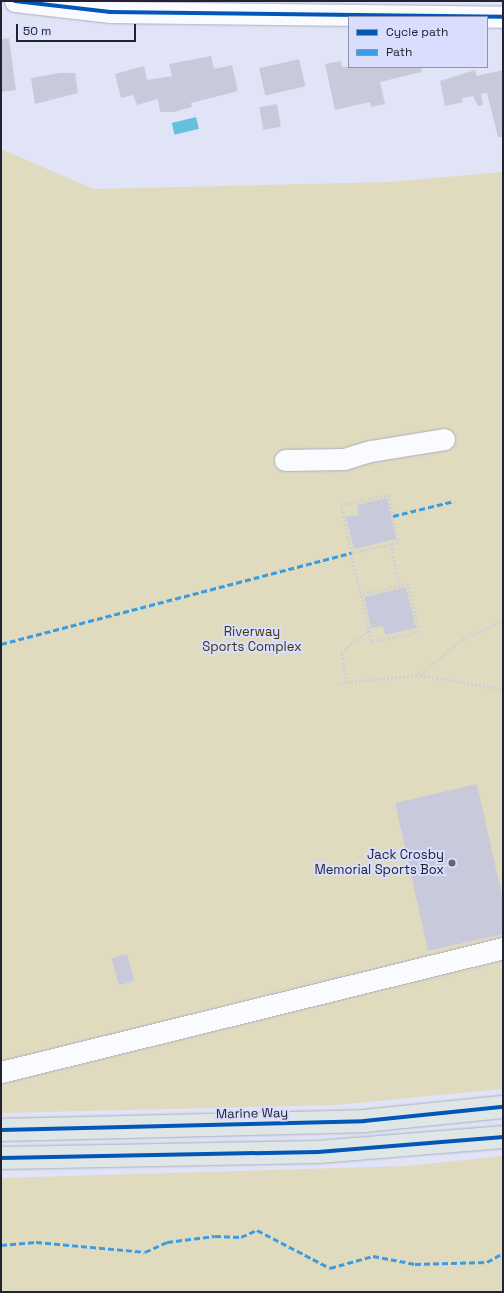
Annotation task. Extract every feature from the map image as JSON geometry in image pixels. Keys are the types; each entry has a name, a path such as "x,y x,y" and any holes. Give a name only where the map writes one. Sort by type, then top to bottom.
{"main road":[{"name":"Marine Way","path":"1,1130 364,1122 503,1107"},
{"path":"1,1158 318,1152 503,1137"}],"street":[{"path":"15,1 110,12 272,7 480,16"},
{"path":"488,16 503,17"},
{"path":"285,460 344,459 371,451 444,439"},
{"path":"1,1072 503,948"}],"path":[{"path":"351,553 398,543 388,495 341,506 351,553 372,641 419,632 408,584 362,595"},
{"path":"391,544 400,586"},
{"path":"419,675 464,638 503,621"},
{"path":"347,683 341,652 370,630"},
{"path":"338,683 419,675 503,689"}],"green space":[{"name":"Riverway Sports Complex","path":"1,149 93,189 389,182 503,172 503,1089 337,1105 1,1113"},
{"path":"503,1156 503,1292 1,1292 1,1178 406,1166"}],"water":[{"path":"196,117 199,129 175,135 172,123"}],"building":[{"path":"9,38 16,90 1,92 1,39"},
{"path":"211,56 214,69 232,65 238,91 191,103 192,107 174,112 160,112 158,99 137,105 133,95 121,98 115,74 144,66 147,80 172,76 169,64"},
{"path":"299,59 305,86 265,96 259,68"},
{"path":"341,61 342,67 348,68 421,68 422,72 380,82 385,104 371,107 370,102 335,110 325,64"},
{"path":"475,70 477,76 503,70 503,137 498,137 487,93 481,94 483,105 478,106 473,96 462,98 463,102 445,106 440,81"},
{"path":"60,73 75,73 78,93 35,104 31,78"},
{"path":"277,104 281,127 263,130 259,107"},
{"path":"387,498 396,539 354,549 346,517 359,515 357,505"},
{"path":"406,587 416,628 385,635 383,626 371,628 364,597"},
{"name":"Jack Crosby Memorial Sports Box","path":"477,784 503,900 503,934 428,951 395,803"},
{"path":"127,954 134,981 119,985 112,958"}],"marked path":[{"path":"393,516 454,501"},
{"path":"1,644 351,553"},
{"path":"1,1245 36,1242 145,1252 167,1242 215,1236 241,1237 257,1230 330,1268 373,1256 415,1264 487,1262 503,1253"}],"cycle path":[{"path":"15,1 110,12 424,16"},
{"path":"488,17 503,17"},
{"path":"1,1130 364,1121 503,1107"},
{"path":"1,1158 318,1152 503,1137"}],"place":[{"name":"Jack Crosby Memorial Sports Box","path":"452,863"}]}
